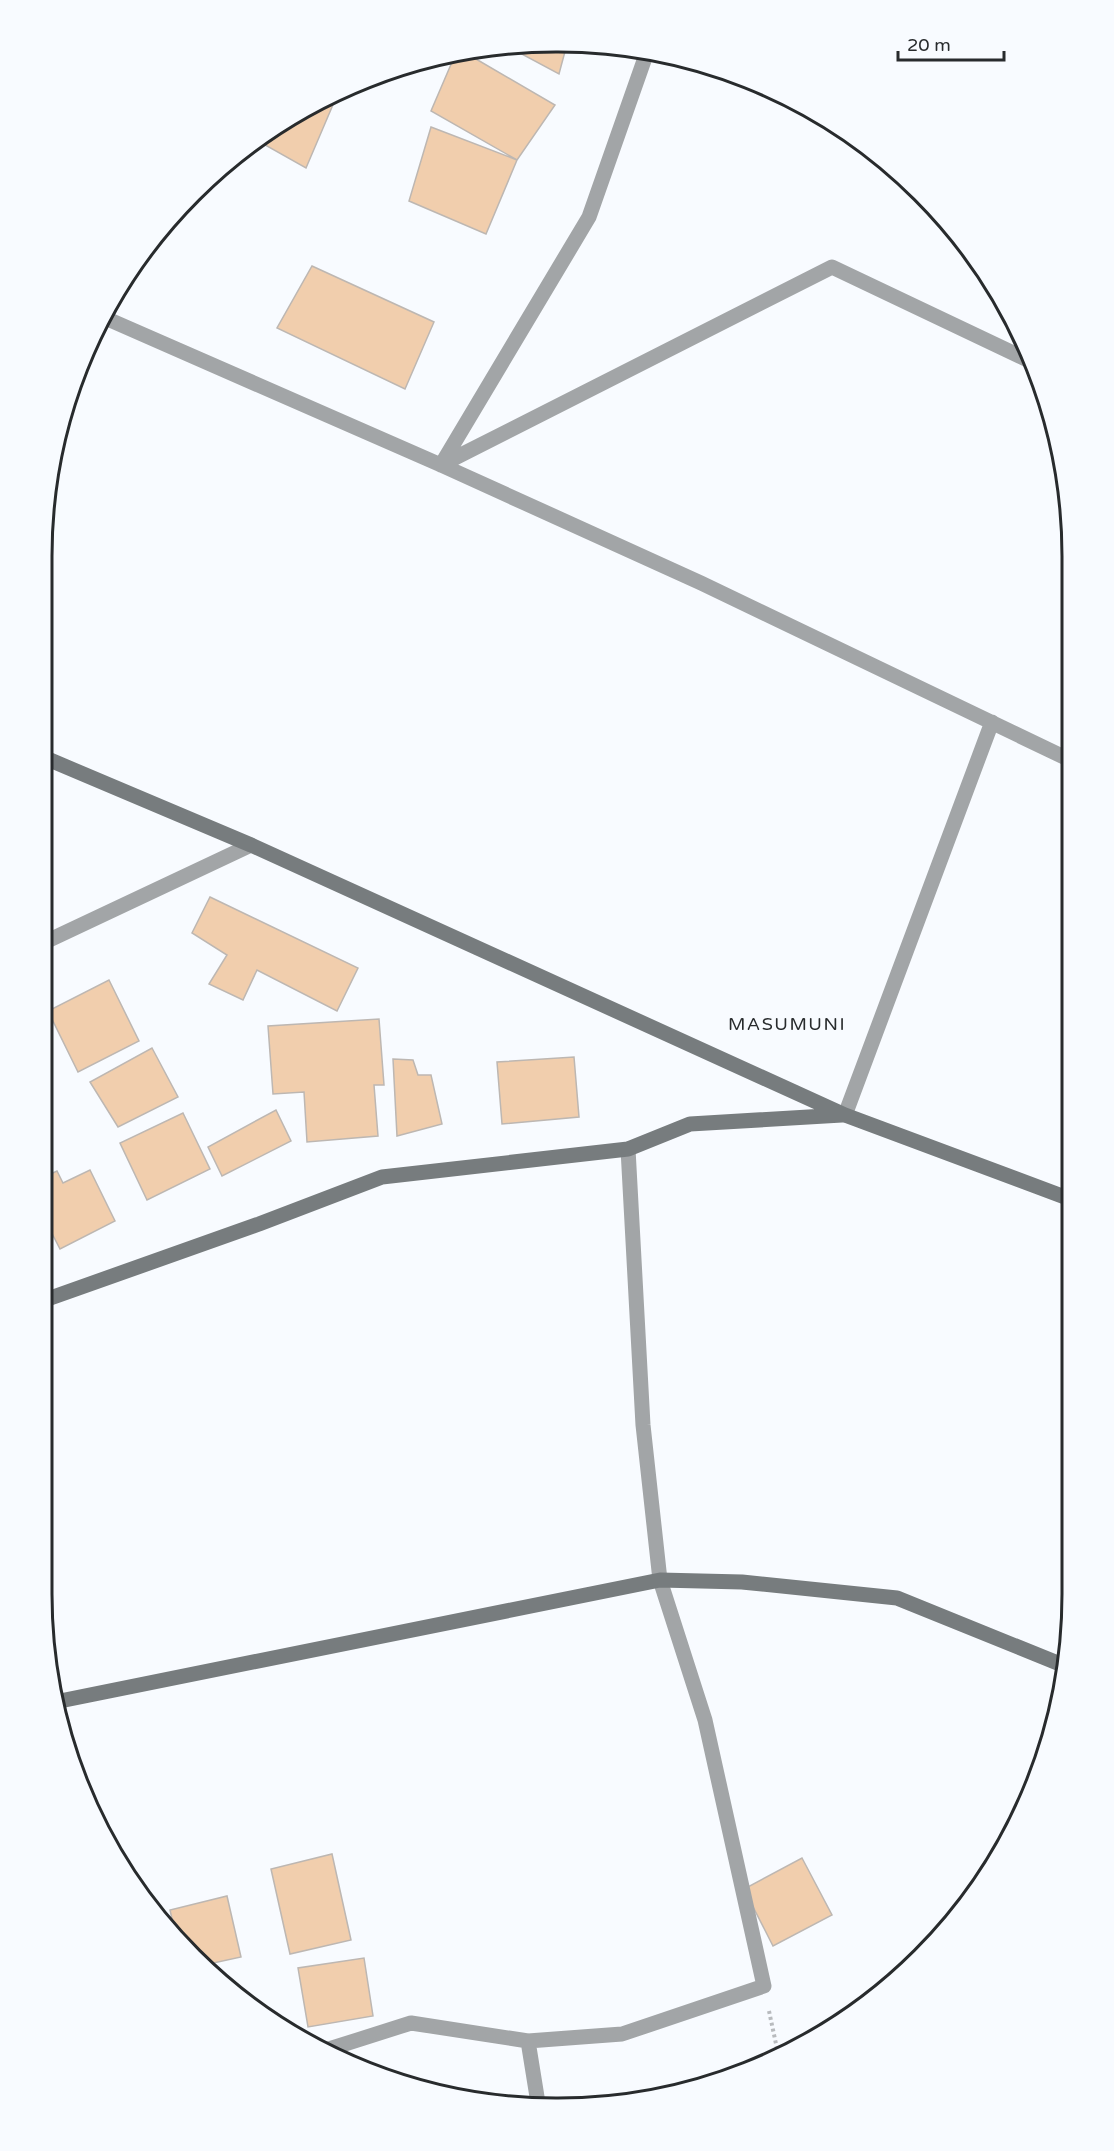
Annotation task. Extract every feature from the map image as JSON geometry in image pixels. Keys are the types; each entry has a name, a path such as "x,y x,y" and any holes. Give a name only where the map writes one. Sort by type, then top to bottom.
{"street":[{"path":"441,465 589,218 644,60"},
{"path":"441,465 832,267 1019,356"},
{"path":"112,320 701,583 1062,756"},
{"path":"844,1115 992,723"},
{"path":"52,761 251,845 844,1115 1062,1196"},
{"path":"52,939 251,845"},
{"path":"52,1296 259,1224 382,1177 628,1149 690,1124 844,1115"},
{"path":"336,2047 411,2023 528,2041 622,2034 764,1986 705,1720 660,1580 643,1425 628,1149"},
{"path":"64,1700 660,1580 742,1582 897,1598 1057,1663"},
{"path":"528,2041 537,2097"}],"path":[{"path":"764,1986 776,2048"}],"building":[{"path":"565,52 559,74 522,54"},
{"path":"476,59 555,105 517,160 431,111 451,64"},
{"path":"333,106 306,168 266,146 305,120"},
{"path":"431,127 517,160 486,234 409,201"},
{"path":"312,266 434,322 405,389 277,328"},
{"path":"210,897 358,968 337,1011 257,970 243,1000 209,984 227,955 192,933"},
{"path":"109,980 139,1041 78,1072 52,1019 52,1009"},
{"path":"379,1019 384,1085 374,1085 378,1136 307,1142 304,1092 273,1094 268,1026"},
{"path":"152,1048 178,1097 118,1127 90,1082"},
{"path":"574,1057 579,1117 502,1124 497,1062"},
{"path":"393,1059 413,1060 418,1075 431,1075 442,1124 397,1136"},
{"path":"276,1110 291,1141 222,1176 208,1147"},
{"path":"183,1113 210,1169 147,1200 120,1143"},
{"path":"90,1170 115,1221 60,1249 52,1233 52,1173 57,1171 63,1183"},
{"path":"332,1854 351,1940 290,1954 271,1869"},
{"path":"802,1858 832,1915 773,1946 744,1889"},
{"path":"227,1896 241,1957 213,1963 178,1927 172,1920 170,1910"},
{"path":"364,1958 373,2016 308,2027 298,1968"}],"district":[{"name":"MASUMUNI","path":"787,1024"}]}
